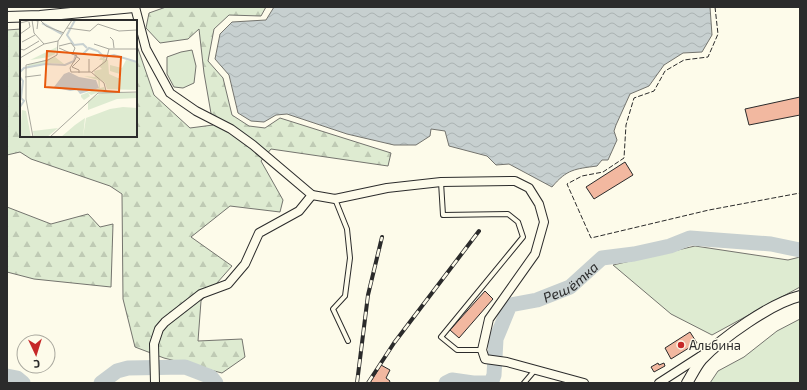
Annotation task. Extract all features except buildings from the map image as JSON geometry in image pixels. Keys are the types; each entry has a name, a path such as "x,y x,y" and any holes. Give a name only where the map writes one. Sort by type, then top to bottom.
{"street":[{"path":"7,17 40,16 135,7 146,49 170,93 196,112 231,129 253,145 312,195 335,198 387,188 441,182 515,181 529,188 539,204 544,222 535,254 489,319 482,350 485,359 507,362 536,369 584,383"},
{"path":"155,379 153,350 156,337 165,322 201,294 228,284 246,264 259,234 299,211 312,195"},
{"path":"687,383 701,361 726,337 767,312 800,296"},
{"path":"659,383 713,348"}],"lane":[{"path":"441,182 443,215 508,214 518,222 523,237 441,337 456,350 482,350"},
{"path":"335,198 347,229 350,258 345,296 333,309 348,341"},
{"path":"524,383 536,369"}],"green space":[{"path":"166,7 266,7 261,16 229,15 214,29 208,61 223,78 232,115 249,126 265,128 280,118 391,153 388,166 271,149 261,161 283,200 280,212 230,206 191,237 232,266 201,301 198,341 242,339 245,357 222,373 164,358 135,347 123,299 122,194 110,186 31,159 20,152 7,155 7,30 20,29 20,137 137,137 137,46 154,95 190,128 213,125 204,73 199,29 188,39 160,43 146,28 149,13"},
{"path":"192,50 196,66 194,83 183,88 174,87 167,74 167,57"},
{"path":"7,207 51,224 88,214 100,227 113,224 111,287 34,279 7,272"},
{"path":"695,246 788,260 800,257 800,287 712,335 671,314 613,265"},
{"path":"800,319 800,383 710,383 718,371 744,357 777,331"}],"water":[{"path":"274,7 710,7 712,35 702,52 683,53 664,65 649,86 630,94 614,131 617,140 608,160 602,160 597,166 583,168 567,173 552,187 509,164 496,165 487,156 449,146 445,131 431,129 430,136 416,145 394,145 347,134 287,114 276,115 264,122 251,121 238,113 229,75 215,59 220,34 232,22 266,20"}],"waterway":[{"name":"Решётка","path":"446,383 452,380 473,383 491,383 494,375 496,339 510,305 537,300 570,287 602,258 634,254 670,246 690,238 771,244 800,250"},
{"name":"Решётка","path":"101,383 117,371 128,368 185,367 211,377 216,383"},
{"name":"Решётка","path":"7,376 17,378 23,383"}],"railway":[{"path":"368,383 394,343 479,231"},
{"path":"357,383 368,295 382,237"}],"fence":[{"path":"715,7 718,34 708,57 684,60 665,71 654,91 634,98 626,125 624,158 603,172 582,176 567,184 591,238 709,210 800,193"}],"place":[{"name":"Альбина","path":"681,345"}]}
